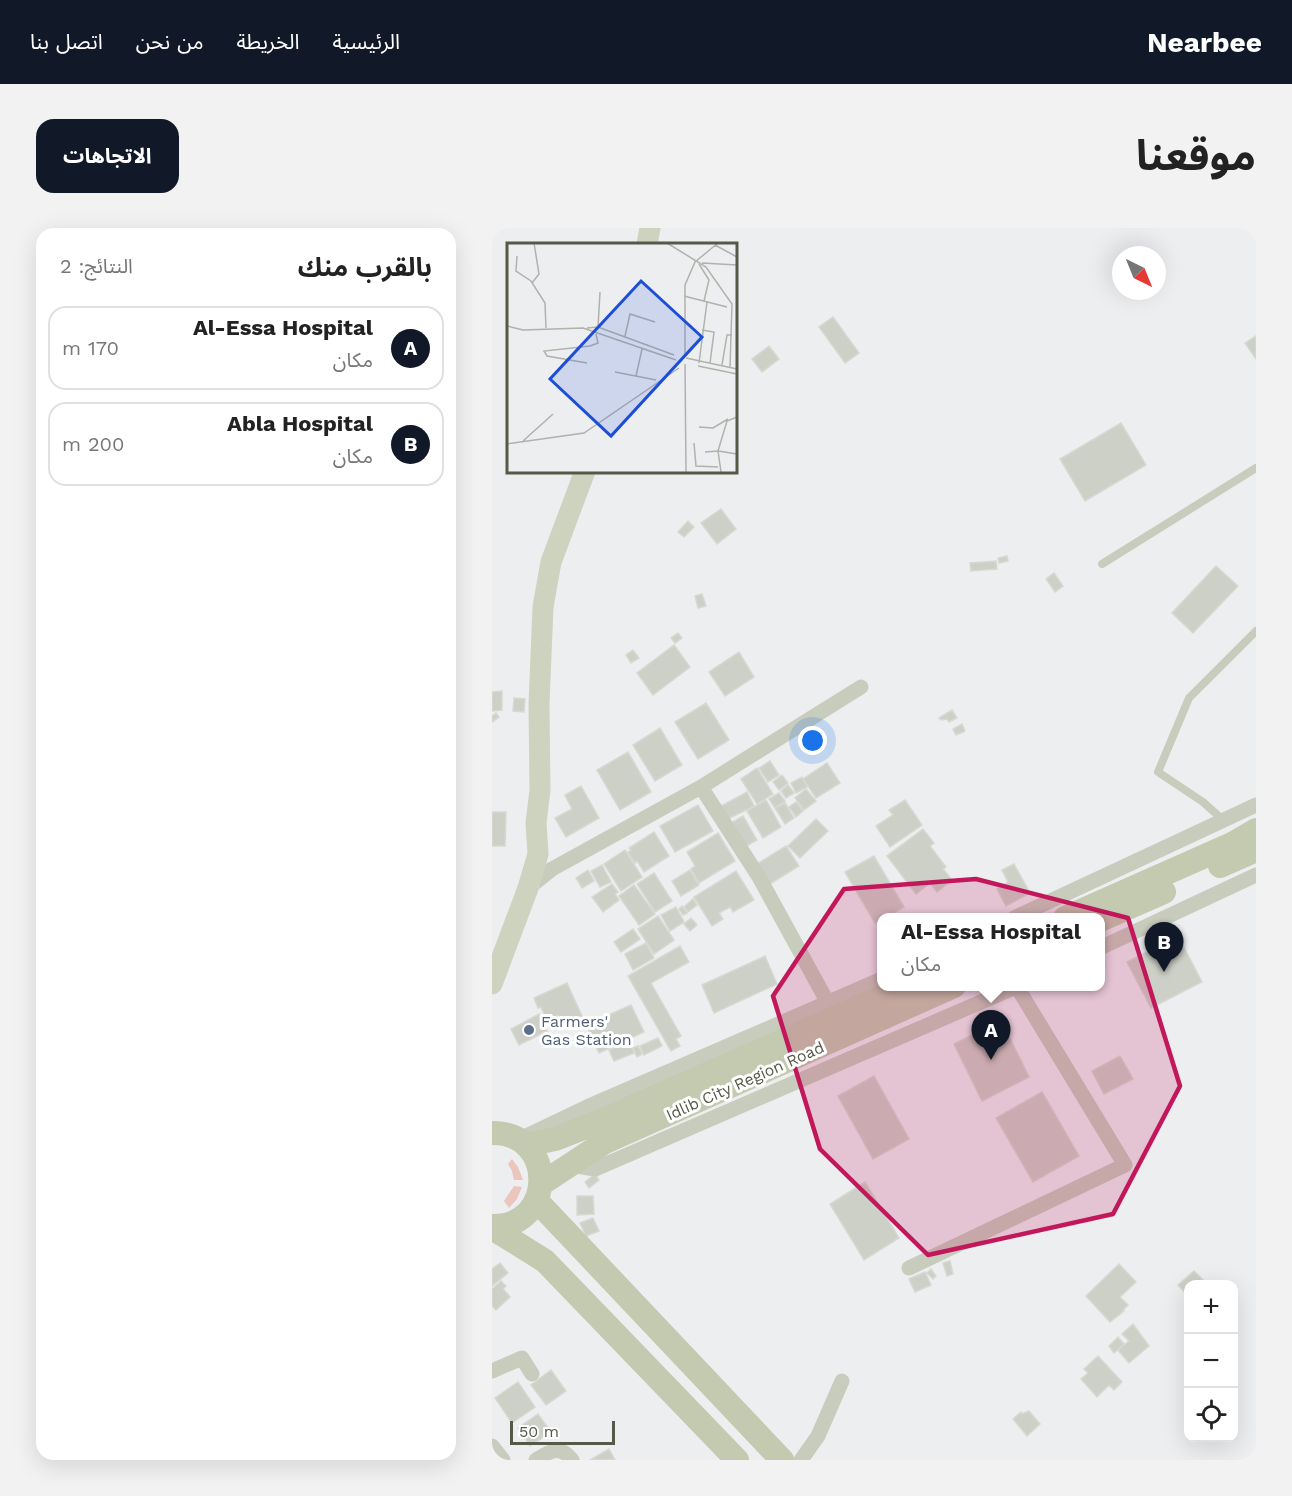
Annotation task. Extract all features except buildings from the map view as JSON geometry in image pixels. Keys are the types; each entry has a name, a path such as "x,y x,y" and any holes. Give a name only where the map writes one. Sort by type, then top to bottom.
{"main road":[{"path":"1076,913 1232,844 1256,830"},
{"path":"1105,918 1256,849"},
{"name":"Idlib City Region Road","path":"523,1143 555,1139 596,1124 899,991"},
{"name":"Idlib City Region Road","path":"492,1227 505,1225 520,1218 526,1213 538,1192 571,1165 605,1142 945,991"},
{"path":"492,1133 505,1134 523,1143 536,1159 541,1176 538,1192 782,1460"},
{"path":"492,1227 545,1261 737,1460"}],"street":[{"path":"647,243 650,228"},
{"path":"492,984 528,888 538,854 536,823 540,790 539,704 543,607 551,562 585,472"},
{"path":"528,888 552,869 701,787 861,687"},
{"path":"701,787 759,876 828,1004"},
{"path":"1025,913 1256,805"},
{"path":"1105,946 1256,876"},
{"path":"523,1143 587,1107 877,981"},
{"path":"571,1165 595,1169 1008,991"},
{"path":"909,1268 1125,1165 1019,991"},
{"path":"492,1371 522,1358 532,1374"},
{"path":"801,1460 818,1436 842,1381"},
{"path":"492,1446 503,1460"},
{"path":"536,1460 555,1450 563,1451 572,1460"}],"lane":[{"path":"1102,564 1256,468"},
{"path":"1223,820 1203,802 1158,772 1189,698 1256,632"}],"highlighted area":[{"path":"976,879 1128,918 1180,1086 1113,1214 928,1255 820,1149 773,996 844,889"}],"shaded area":[{"path":"512,1159 523,1180 514,1180 508,1164"},
{"path":"514,1186 522,1187 517,1199 509,1208 504,1201"}],"place":[{"name":"Abla Hospital","path":"1164,972"},
{"name":"Farmers' Gas Station","path":"529,1030"},
{"name":"Al-Essa Hospital","path":"991,1060"}]}
